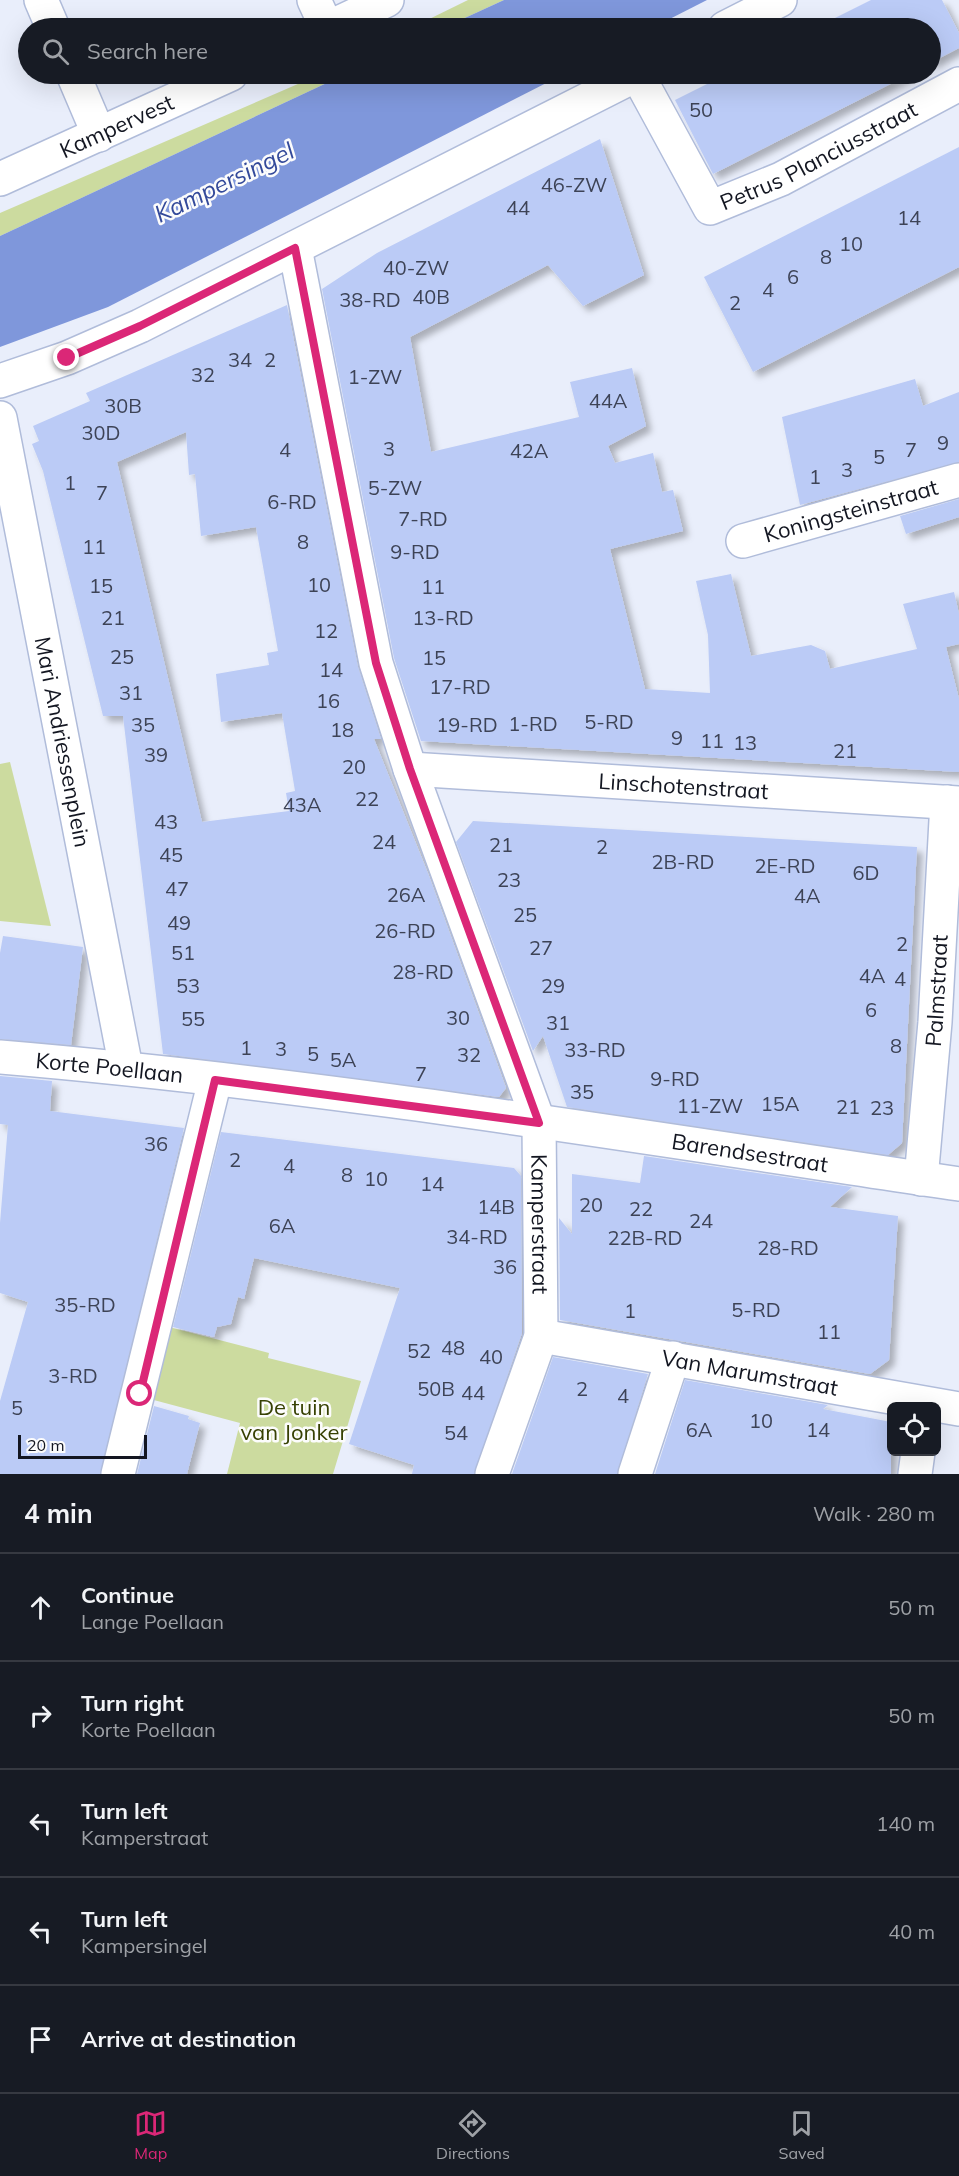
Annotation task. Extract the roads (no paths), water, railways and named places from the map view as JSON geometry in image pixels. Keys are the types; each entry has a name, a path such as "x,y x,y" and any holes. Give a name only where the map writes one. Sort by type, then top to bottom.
{"street":[{"path":"41,0 49,18"},
{"path":"314,0 322,18"},
{"path":"348,18 387,0"},
{"path":"745,18 780,0"},
{"path":"77,84 99,135"},
{"name":"Kampervest","path":"0,179 209,84"},
{"path":"0,381 67,358 140,326 618,84"},
{"name":"Petrus Planciusstraat","path":"643,84 710,208 781,179 959,84"},
{"name":"Kamperstraat","path":"295,248 376,663 410,769 539,1123 541,1336 492,1474"},
{"name":"Mari Andriessenplein","path":"0,418 126,1068"},
{"name":"Koningsteinstraat","path":"743,541 959,480"},
{"name":"Linschotenstraat","path":"410,769 953,802"},
{"name":"Palmstraat","path":"921,1179 953,802"},
{"name":"Korte Poellaan","path":"0,1057 126,1068 539,1123"},
{"path":"118,1474 215,1080"},
{"name":"Barendsestraat","path":"539,1123 959,1184"},
{"name":"Van Marumstraat","path":"541,1336 910,1402"},
{"path":"635,1474 674,1358"},
{"name":"Van Marumstraat","path":"941,1407 959,1409"},
{"path":"915,1474 917,1456"}],"water":[{"path":"504,0 707,0 672,18 465,18"},
{"name":"Kampersingel","path":"325,84 544,84 108,307 0,347 0,236"}],"park label":[{"name":"De tuin van Jonker","path":"294,1420"}]}
